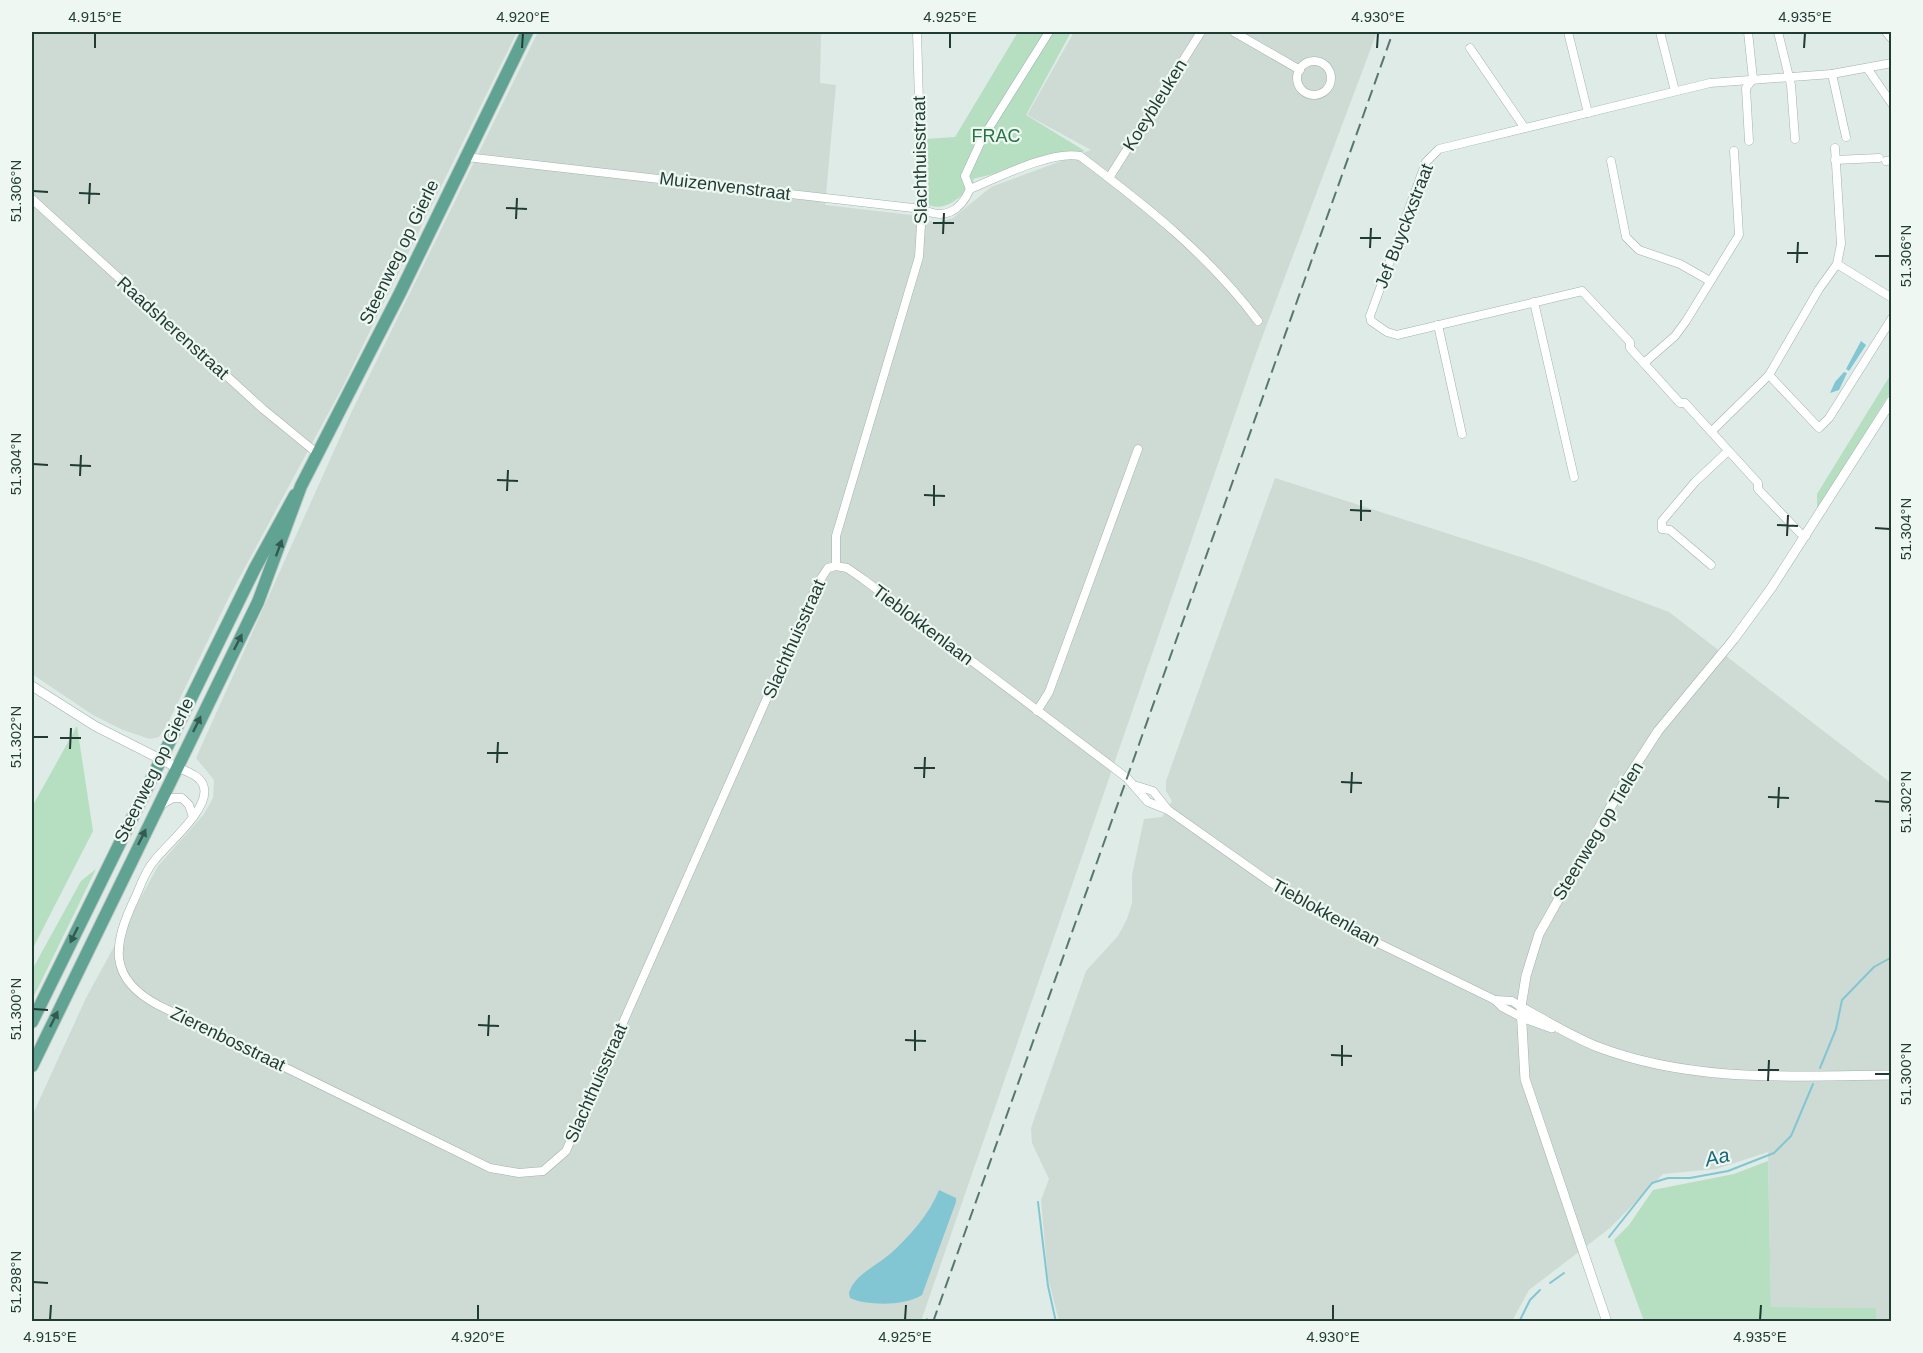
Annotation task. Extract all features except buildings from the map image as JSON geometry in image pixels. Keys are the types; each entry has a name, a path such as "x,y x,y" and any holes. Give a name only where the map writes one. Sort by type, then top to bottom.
{"main road":[{"name":"Steenweg op Gierle","path":"32,1066 156,807 258,603 302,486 527,32"},
{"name":"Steenweg op Gierle","path":"32,1022 260,557 288,504 302,486"}],"street":[{"name":"Slachthuisstraat","path":"566,1151 818,583 828,568 836,566 836,536 919,257 922,209 917,32"},
{"path":"970,189 965,176 982,139 1049,32"},
{"name":"Koeybleuken","path":"1109,178 1201,32"},
{"path":"1234,32 1300,70"},
{"path":"1568,32 1588,113"},
{"path":"1660,32 1675,91"},
{"path":"1748,32 1753,79 1746,88 1749,141"},
{"path":"1778,32 1791,84 1795,139"},
{"path":"1886,32 1892,39"},
{"path":"1470,48 1524,127"},
{"path":"1310,62 1323,64 1331,75 1329,88 1316,96 1302,91 1298,84 1300,70 1310,62"},
{"name":"Jef Buyckxstraat","path":"1806,536 1800,533 1758,489 1758,483 1712,431 1685,403 1680,403 1630,348 1630,342 1582,291 1393,335 1371,321 1370,316 1426,162 1439,149 1451,144 1710,83 1832,74 1892,63"},
{"path":"1867,68 1892,104"},
{"path":"1832,74 1846,137"},
{"path":"1712,431 1769,375 1819,289 1837,264 1841,244 1835,148"},
{"path":"1644,363 1675,336 1739,235 1734,151"},
{"name":"Muizenvenstraat","path":"466,157 922,209 934,215 949,213 967,196 970,189 1063,155 1080,156 1201,255 1231,285 1258,321"},
{"path":"1835,160 1885,160"},
{"path":"1611,161 1626,237 1639,250 1680,264 1710,282"},
{"name":"Raadsherenstraat","path":"32,199 262,409 318,454"},
{"path":"1837,264 1892,298"},
{"path":"1534,302 1574,477"},
{"path":"1769,375 1819,428 1829,418 1892,318"},
{"path":"1438,325 1462,434"},
{"name":"Steenweg op Tielen","path":"1607,1322 1525,1079 1521,1012 1526,976 1539,934 1623,785 1658,731 1734,639 1806,536 1892,400"},
{"path":"1037,711 1049,692 1138,449"},
{"path":"1711,565 1670,530 1662,529 1662,521 1695,482 1728,451"},
{"name":"Tieblokkenlaan","path":"836,566 847,568 863,579 1137,786 1148,802 1168,810 1252,870 1343,926 1495,1000 1512,1001 1521,1012"},
{"path":"32,686 95,726 176,767"},
{"name":"Zierenbosstraat","path":"176,767 193,775 203,784 204,800 193,817 153,862 121,927 118,954 122,970 134,990 158,1005 490,1168 519,1173 543,1171 566,1151"},
{"path":"156,807 173,798 182,798 189,805 193,817"},
{"path":"1521,1012 1598,1047 1633,1058 1706,1073 1746,1077 1892,1075"}],"shaded area":[{"path":"32,32 517,32 342,388 230,595 169,721 159,737 150,739 123,730 93,715 32,674"},
{"path":"538,32 821,32 820,83 836,85 825,205 912,215 936,223 953,218 991,187 1091,150 1027,115 1074,32 1377,32 1257,351 921,1321 32,1322 32,1116 86,998 158,866 204,814 213,798 214,780 196,758 351,413"},
{"path":"1275,478 1536,562 1669,612 1891,783 1891,1321 1876,1321 1875,1308 1771,1307 1768,1152 1716,1169 1663,1174 1610,1228 1529,1290 1512,1321 1059,1321 1048,1278 1041,1200 1049,1179 1032,1143 1031,1128 1086,971 1118,936 1127,919 1132,903 1132,875 1144,819 1162,817 1172,801 1166,791 1166,781"}],"green space":[{"name":"FRAC","path":"1018,32 1071,32 1026,115 1085,151 973,179 974,185 953,202 941,207 928,205 926,139 955,137"},
{"path":"1891,374 1891,391 1817,511 1817,494"},
{"path":"77,726 93,831 32,950 32,807"},
{"path":"96,869 32,1000 32,970 81,881"},
{"path":"1768,1161 1771,1307 1876,1308 1876,1321 1644,1321 1614,1240 1629,1225 1653,1190 1734,1174"}],"water":[{"path":"1861,341 1866,345 1849,371 1846,369"},
{"path":"1844,372 1847,373 1839,390 1830,393 1835,382"},
{"path":"939,1190 956,1198 956,1202 922,1295 915,1299 886,1304 857,1301 850,1298 849,1293 856,1281 890,1254 911,1233 930,1208"}],"waterway":[{"path":"1820,1068 1836,1029 1842,1000 1874,967 1892,957"},
{"name":"Aa","path":"1609,1237 1652,1183 1668,1178 1690,1178 1728,1171 1774,1153 1791,1136 1813,1084"},
{"path":"1038,1202 1048,1286 1056,1322"},
{"name":"Aa","path":"1550,1283 1564,1273"},
{"name":"Aa","path":"1519,1322 1530,1300 1540,1290"}],"railway":[{"path":"933,1322 1393,32"}]}
